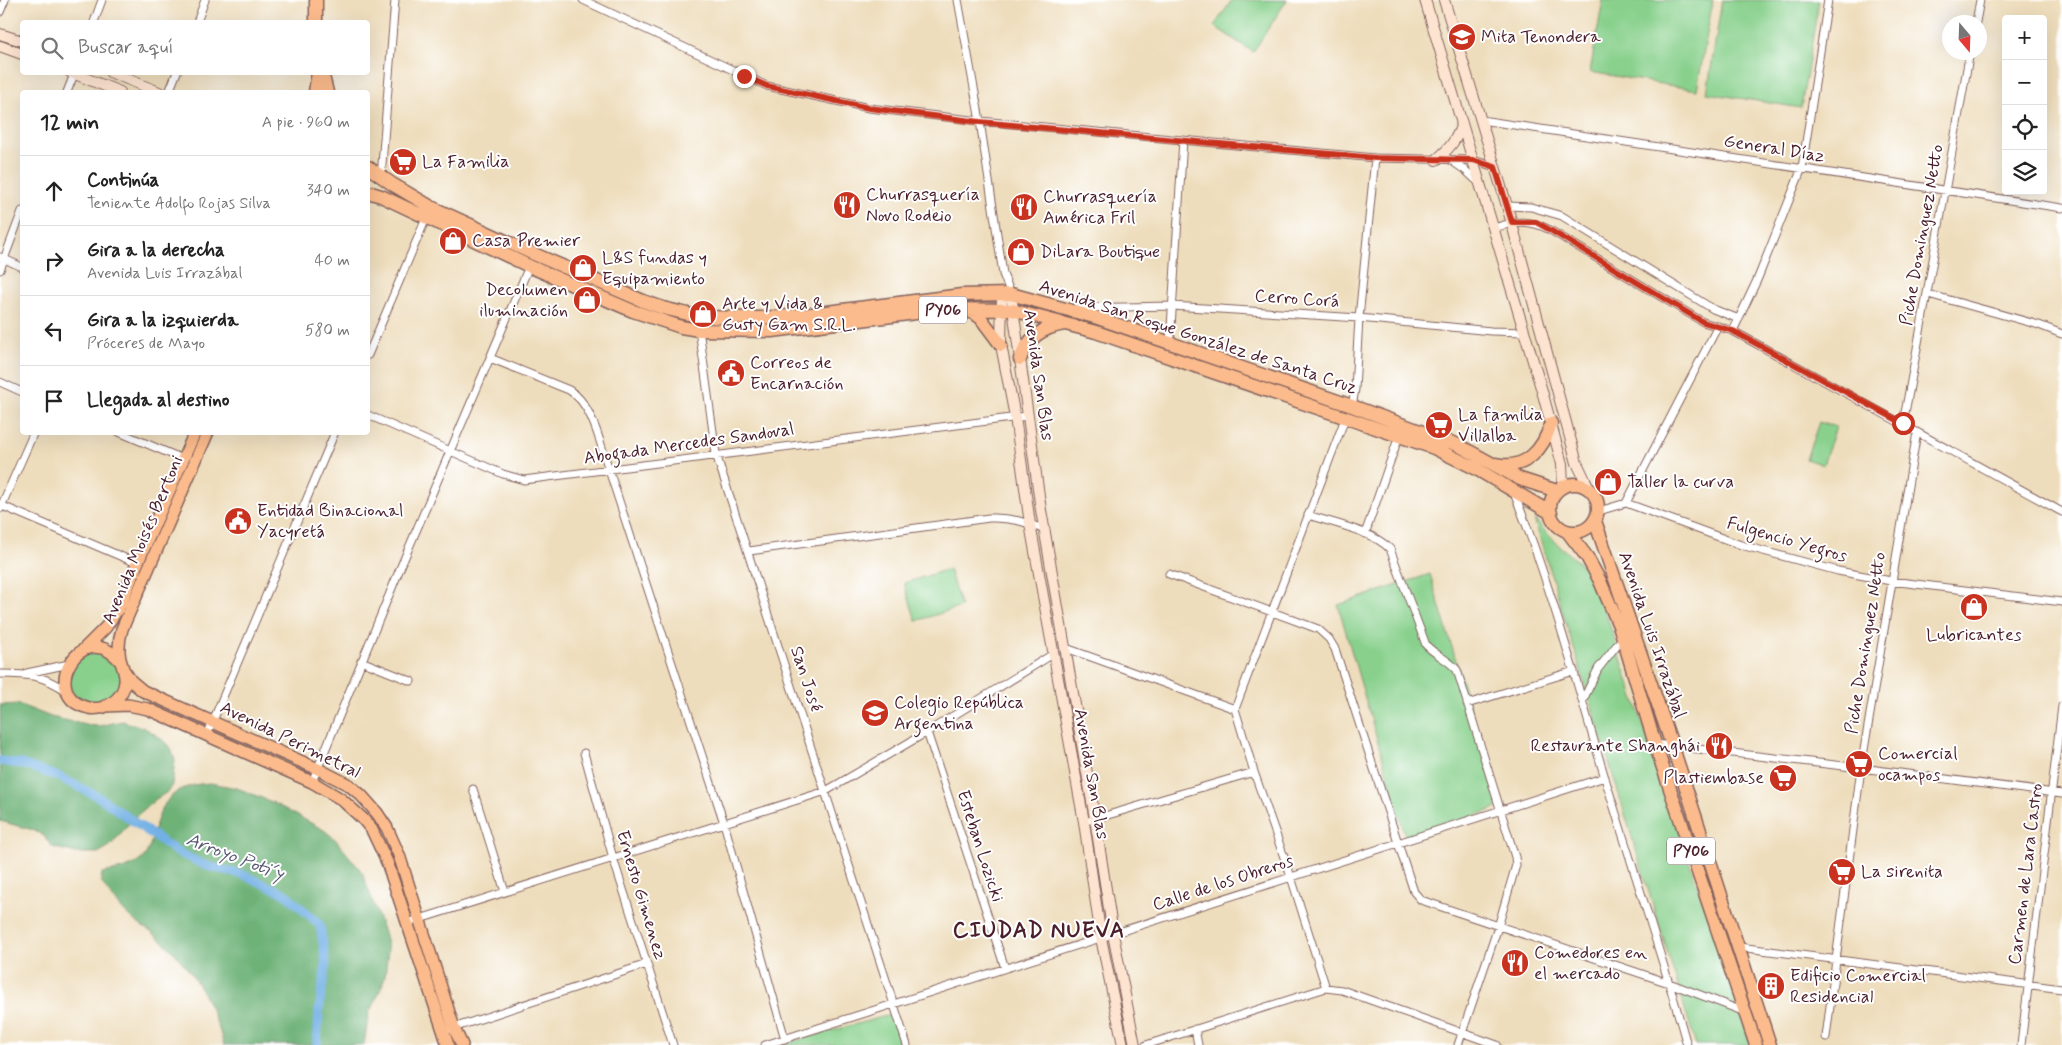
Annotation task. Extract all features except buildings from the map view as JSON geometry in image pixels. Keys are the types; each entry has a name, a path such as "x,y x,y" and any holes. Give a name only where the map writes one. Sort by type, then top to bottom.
{"highway":[{"path":"316,0 316,20"},
{"path":"316,90 319,75"},
{"path":"321,75 326,90"},
{"name":"Avenida San Roque González de Santa Cruz","path":"370,169 429,212"},
{"name":"Avenida San Roque González de Santa Cruz","path":"370,193 429,212 532,260 633,312 656,320 699,330 772,331 860,319 966,309 1007,309 1067,323 1154,351 1434,448 1475,468 1514,493 1551,513"},
{"name":"Avenida San Roque González de Santa Cruz","path":"532,260 643,301 700,317 760,318 803,315 940,298 1006,294 1066,308 1170,342 1458,445 1520,479 1560,488"},
{"path":"966,309 980,317 1001,345"},
{"path":"1020,359 1026,345 1034,335 1051,326 1067,323"},
{"path":"1488,462 1506,466 1524,462 1542,445 1551,423"},
{"name":"PY06","path":"1560,488 1579,484 1589,488"},
{"path":"1551,513 1551,501 1560,488"},
{"name":"Avenida Luis Irrazábal","path":"1589,488 1597,498 1597,516 1770,1045"},
{"name":"Avenida Luis Irrazábal","path":"1551,513 1556,524 1567,531 1587,557 1600,581 1623,636 1655,744 1756,1045"},
{"path":"1567,531 1583,530 1597,516"}],"main road":[{"name":"Avenida Moisés Bertoni","path":"69,664 106,628 115,616 194,435"},
{"name":"Avenida Moisés Bertoni","path":"105,706 113,702 123,689 123,667 119,647 122,629 207,435"},
{"path":"81,652 91,648 108,650 115,655 123,667"},
{"path":"69,664 65,678 69,693 74,700 89,708 105,706"},
{"name":"Avenida Perimetral","path":"123,667 131,681 143,691 318,769 349,785 361,795 387,828 399,855 454,1028 462,1045"},
{"name":"Avenida Perimetral","path":"105,706 139,706 312,782 354,809 372,830 387,862 442,1032 448,1045"}],"street":[{"path":"0,12 5,0"},
{"path":"95,20 102,0"},
{"path":"198,20 205,0"},
{"path":"381,177 395,0"},
{"path":"583,0 767,86 869,108 980,122 1375,158 1473,160 1495,167"},
{"name":"Avenida San Blas","path":"958,0 980,122 1004,274 1007,309 1020,359 1026,416 1045,530 1113,934 1135,1045"},
{"path":"1425,0 1551,423 1562,464 1560,488"},
{"name":"Avenida Luis Irrazábal","path":"1444,0 1512,222 1577,463 1589,488"},
{"path":"1733,331 1758,278 1802,168 1828,0"},
{"path":"1977,15 1980,0"},
{"path":"0,34 20,40"},
{"path":"0,46 20,53"},
{"name":"Piche Dominguez Netto","path":"1903,423 1928,294 1944,191 1969,60"},
{"path":"68,90 72,75"},
{"path":"78,75 115,90"},
{"path":"117,75 154,90"},
{"path":"171,90 176,75"},
{"name":"General Díaz","path":"1481,120 2062,208"},
{"path":"1436,160 1450,148 1458,136 1462,122"},
{"path":"1170,342 1183,140"},
{"path":"1326,988 1235,709 1345,417 1352,406 1375,158"},
{"path":"1449,159 1480,184"},
{"path":"1507,206 1530,207 1562,216 1713,309 1738,319"},
{"path":"370,351 429,212"},
{"path":"0,270 2,258 20,216"},
{"path":"1494,228 1512,222 1536,222 1703,322 1733,331 2062,512"},
{"path":"2,258 20,266"},
{"path":"312,782 361,661 532,260"},
{"path":"1928,294 2039,325 2062,334"},
{"name":"Cerro Corá","path":"1066,308 1172,306 1359,318 1491,331 1525,332"},
{"name":"Avenida San Blas","path":"1007,309 1001,345 1015,417 1030,524 1084,822 1101,938 1123,1045"},
{"name":"San José","path":"700,317 699,330 716,454 749,551 907,1045"},
{"path":"1597,516 1626,503 1718,326"},
{"path":"490,358 578,395 589,413 610,470 724,824 786,1039"},
{"path":"0,382 20,391"},
{"name":"Abogada Mercedes Sandoval","path":"370,415 450,452 503,474 524,480 610,470 716,454 1026,416"},
{"name":"Piche Dominguez Netto","path":"1826,1037 1861,768 1917,432"},
{"path":"33,435 0,506 149,568"},
{"path":"127,435 194,463"},
{"path":"207,735 334,435"},
{"path":"1365,534 1399,436"},
{"path":"1514,493 1529,531 1574,671 1687,1045"},
{"name":"Fulgencio Yegros","path":"1626,503 1741,545 1838,571 1891,581 2062,602"},
{"path":"1308,515 1365,534 1384,543 1390,549 1426,645 1434,654 1450,662 1457,670 1501,810 1516,864 1498,927 1458,1045"},
{"path":"749,551 1003,517 1045,530"},
{"path":"1169,574 1318,629 1329,639 1335,649 1414,892 1421,900 1669,983 1746,1012"},
{"path":"1583,700 1598,670 1623,636"},
{"path":"1066,648 1235,709"},
{"path":"407,923 826,791 927,732 1053,654"},
{"path":"361,661 411,680"},
{"path":"24,674 39,669 69,664"},
{"path":"1467,704 1574,671"},
{"path":"0,674 39,676 69,693"},
{"name":"Carmen de Lara Castro","path":"2021,1045 2062,706"},
{"name":"Esteban Lozicki","path":"927,732 1005,968"},
{"path":"1655,744 2062,794"},
{"name":"Ernesto Gimenez","path":"584,753 613,858 673,1045"},
{"path":"1084,822 1254,772"},
{"name":"Calle de los Obreros","path":"765,1045 1605,777"},
{"path":"473,789 505,892"},
{"path":"1739,947 2062,989"},
{"path":"442,1032 647,964"},
{"path":"1146,1045 1326,988 1342,990 1497,1045"},
{"path":"1195,1030 1198,1045"}],"green space":[{"path":"1232,0 1287,0 1253,52 1214,26"},
{"path":"1603,0 1713,0 1697,90 1590,72"},
{"path":"1722,0 1819,0 1801,108 1707,93"},
{"path":"1819,422 1836,427 1823,465 1806,459"},
{"path":"1534,519 1554,541 1584,567 1608,620 1751,1045 1696,1045"},
{"path":"949,569 961,607 916,621 904,583"},
{"path":"1430,574 1500,807 1406,839 1338,605"},
{"path":"95,653 105,655 113,661 119,669 121,679 119,689 113,697 105,703 95,705 85,703 77,697 71,689 69,679 71,669 77,661 85,655"},
{"path":"18,704 51,717 87,725 99,726 122,721 143,727 158,736 171,748 175,760 172,785 169,791 156,799 133,819 110,846 98,853 76,853 52,847 44,836 33,830 0,821 0,705"},
{"path":"211,783 237,788 272,802 324,830 335,839 362,872 385,935 388,950 385,976 369,1013 364,1045 224,1045 206,999 189,971 168,946 126,913 112,898 101,881 102,873 128,867 144,857 161,812 171,796 187,787"},
{"path":"893,1014 903,1045 780,1045"}],"waterway":[{"name":"Arroyo Poti´y","path":"0,761 21,764 59,777 99,797 177,852 207,866 244,875 286,894 320,925 326,964 319,1009 317,1045"}],"place":[{"name":"Mita Tenondera","path":"1462,37"},
{"name":"La Familia","path":"403,162"},
{"name":"Churrasquería Novo Rodeio","path":"847,205"},
{"name":"Churrasquería América Fril","path":"1024,207"},
{"name":"Casa Premier","path":"453,241"},
{"name":"DiLara Boutique","path":"1021,252"},
{"name":"L&S fundas y Equipamiento","path":"583,268"},
{"name":"Decolumen iluminación","path":"587,300"},
{"name":"Arte y Vida & Gusty Gam S.R.L.","path":"703,314"},
{"name":"Correos de Encarnación","path":"731,373"},
{"name":"La familia Villalba","path":"1439,425"},
{"name":"Taller la curva","path":"1608,482"},
{"name":"Entidad Binacional Yacyretá","path":"238,521"},
{"name":"Lubricantes","path":"1974,607"},
{"name":"Colegio República Argentina","path":"875,713"},
{"name":"Restaurante Shanghái","path":"1719,746"},
{"name":"Comercial ocampos","path":"1859,764"},
{"name":"Plastiembase","path":"1783,778"},
{"name":"La sirenita","path":"1842,872"},
{"name":"Comedores en el mercado","path":"1515,963"},
{"name":"Edificio Comercial Residencial","path":"1771,986"}],"district":[{"name":"CIUDAD NUEVA","path":"1039,931"}],"route":[{"path":"744,76 767,86 869,108 980,122 1375,158 1473,160 1495,167 1512,222 1536,222 1703,322 1733,331 1903,423"}]}
